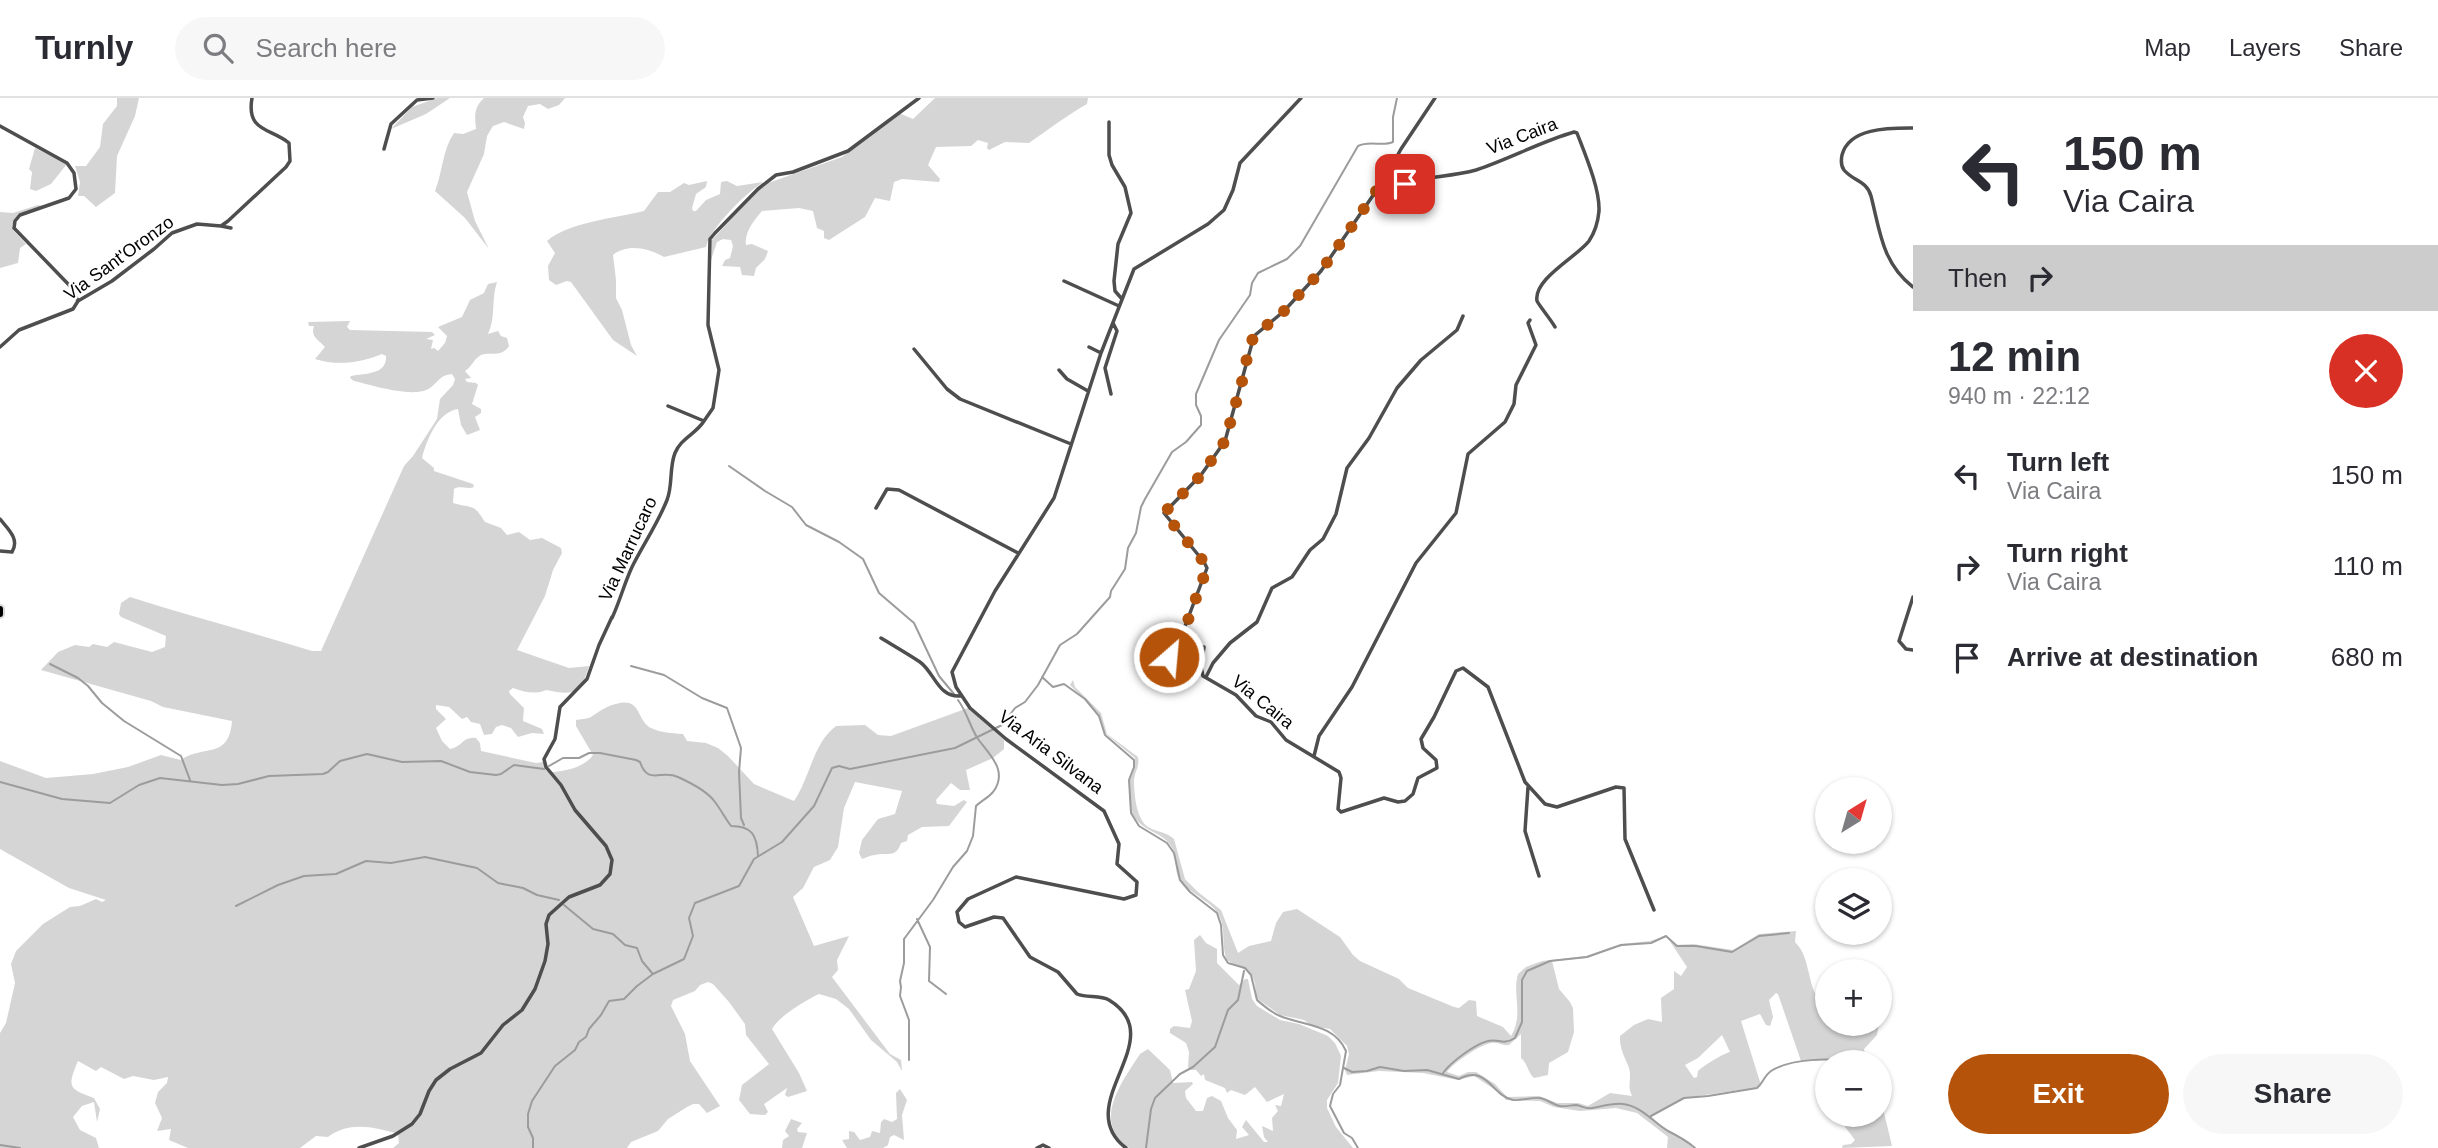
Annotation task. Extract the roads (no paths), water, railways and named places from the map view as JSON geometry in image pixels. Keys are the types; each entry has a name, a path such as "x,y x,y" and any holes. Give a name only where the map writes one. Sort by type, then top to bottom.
{"street":[{"path":"221,226 290,161 289,143 265,132 256,124 252,115 252,98"},
{"path":"384,149 391,124 417,100 433,98"},
{"name":"Via Marrucaro","path":"359,1148 393,1136 412,1124 421,1114 436,1080 450,1069 481,1053 503,1025 522,1010 535,989 545,961 548,944 546,922 549,915 569,897 600,885 610,874 612,859 607,846 575,810 561,785 546,767 544,759 555,739 559,709 587,679 598,645 631,569 667,500 670,468 676,451 684,439 700,427 713,408 719,370 708,325 710,239 758,189 776,175 793,172 848,151 919,98"},
{"path":"961,696 952,677 954,665 973,636 1018,552 1054,498 1101,353 1134,269 1208,224 1224,210 1240,163 1301,98"},
{"name":"Via Caira","path":"1435,98 1379,187 1321,271 1283,312 1254,336 1225,441 1201,475 1164,513 1207,568 1180,642 1168,659 1179,661 1197,648 1204,647 1201,671 1206,677 1236,695 1256,716 1271,722 1283,738 1340,774 1339,811 1380,799 1387,798 1398,802 1408,799 1418,778 1437,766 1436,760 1422,747 1421,739 1461,667 1488,687 1528,787 1525,831 1539,876"},
{"path":"1109,122 1109,155 1125,187 1131,213 1118,244 1114,281 1115,291 1122,299"},
{"path":"0,126 60,158 74,173 77,184 73,195 20,215 13,228 71,287 78,301"},
{"path":"1913,128 1888,129 1860,135 1844,150 1841,163 1846,172 1868,188 1884,250 1895,268 1913,287"},
{"name":"Via Caira","path":"1379,187 1386,188 1478,169 1548,139 1577,133 1597,192 1598,218 1587,244 1554,272 1537,298 1555,327"},
{"name":"Via Sant'Oronzo","path":"0,346 29,324 71,311 78,301 113,281 172,233 197,224 231,228"},
{"path":"1064,281 1119,306"},
{"path":"1206,677 1213,663 1230,643 1257,622 1272,588 1292,577 1310,550 1323,539 1335,514 1345,471 1369,438 1397,388 1421,360 1457,330 1463,316"},
{"path":"1314,756 1319,736 1352,687 1416,563 1456,513 1468,454 1500,429 1508,417 1515,399 1516,385 1536,345 1528,323 1530,320"},
{"path":"1111,394 1105,368 1117,331 1114,323"},
{"path":"1089,347 1101,353"},
{"path":"914,349 947,389 960,399 1071,444"},
{"path":"1059,370 1067,379 1088,391"},
{"path":"668,407 704,421"},
{"path":"876,508 887,489 899,490 1018,552"},
{"path":"0,519 14,538 15,545 12,552 0,551"},
{"path":"1913,597 1899,641 1902,647 1913,650"},
{"name":"Via Marrucaro","path":"608,621 612,617"},
{"name":"Via Aria Silvana","path":"881,638 923,664 937,685 948,694 961,696 1006,739 1104,811 1119,844 1118,864 1135,880 1138,891 1132,898 1119,899 1016,877 968,899 958,909 957,918 965,927 994,917 1003,918 1030,957 1058,972 1077,994 1110,1001 1128,1021 1132,1030 1131,1043 1112,1090 1108,1116 1112,1132 1126,1148"},
{"path":"1528,787 1545,804 1554,807 1616,787 1624,788 1625,839 1654,910"},
{"path":"1037,1148 1043,1145 1049,1148"}],"waterway":[{"path":"533,1148 528,1114 532,1101 555,1066 586,1037 609,1001 624,999 653,974 684,959 693,936 689,918 695,903 739,886 754,859 782,842 814,806 832,768 839,766 850,769 955,748 1002,725 1015,708 1025,702 1038,685 1060,645 1077,634 1110,597 1125,569 1128,548 1136,533 1145,499 1172,452 1186,442 1201,425 1196,394 1219,340 1250,295 1252,283 1258,273 1287,259 1300,246 1358,146 1393,142 1393,117 1397,98"},
{"path":"729,466 792,507 806,525 839,542 863,559 879,593 914,623 939,676 954,694"},
{"path":"50,664 78,678 124,721 181,756 190,780"},
{"path":"631,666 664,675 702,698 727,708 741,748 739,772 741,818 744,825"},
{"path":"1042,677 1053,687 1064,684 1085,699 1099,716 1105,735 1134,760 1129,780 1131,813 1139,826 1167,843 1174,853 1180,880 1190,892 1217,913 1221,925 1223,955 1228,963 1245,968 1251,975 1257,1000 1277,1015 1318,1027 1341,1042 1346,1051 1340,1085 1333,1094 1330,1106 1344,1133 1352,1138 1358,1148"},
{"path":"909,1060 909,1020 900,996 904,939 967,851 973,836 976,806 993,792 999,777 996,763 975,734 958,700"},
{"path":"549,766 563,758 579,758 589,753 600,753 636,760 651,775 678,777 712,798 731,826 749,830 755,837 758,856"},
{"path":"0,782 62,799 110,803 139,785 160,778 222,785 238,784 269,776 323,774 340,761 367,754 402,762 441,761 470,772 496,775 514,765 544,769"},
{"path":"236,906 278,885 304,876 336,874 366,861 391,863 425,857 477,868 498,883 559,900"},
{"path":"564,905 593,929 613,934 625,945 637,948 642,961 652,973"},
{"path":"917,919 930,947 929,981 946,994"},
{"path":"1443,1073 1457,1059 1477,1046 1488,1041 1504,1042 1515,1038 1522,1022 1522,980 1527,971 1550,961 1587,957 1621,945 1651,943 1666,936 1677,946 1732,952 1759,936 1789,933"},
{"path":"1146,1148 1155,1098 1215,1047 1228,1010 1238,1000 1244,971"},
{"path":"1651,1116 1684,1098 1757,1088 1771,1071 1800,1061 1815,1060"},
{"path":"1344,1068 1352,1072 1380,1067 1404,1071 1427,1070 1459,1079 1476,1075 1513,1100 1540,1098 1560,1106 1590,1108 1629,1105 1695,1148"},
{"path":"0,1145 20,1148"}]}
